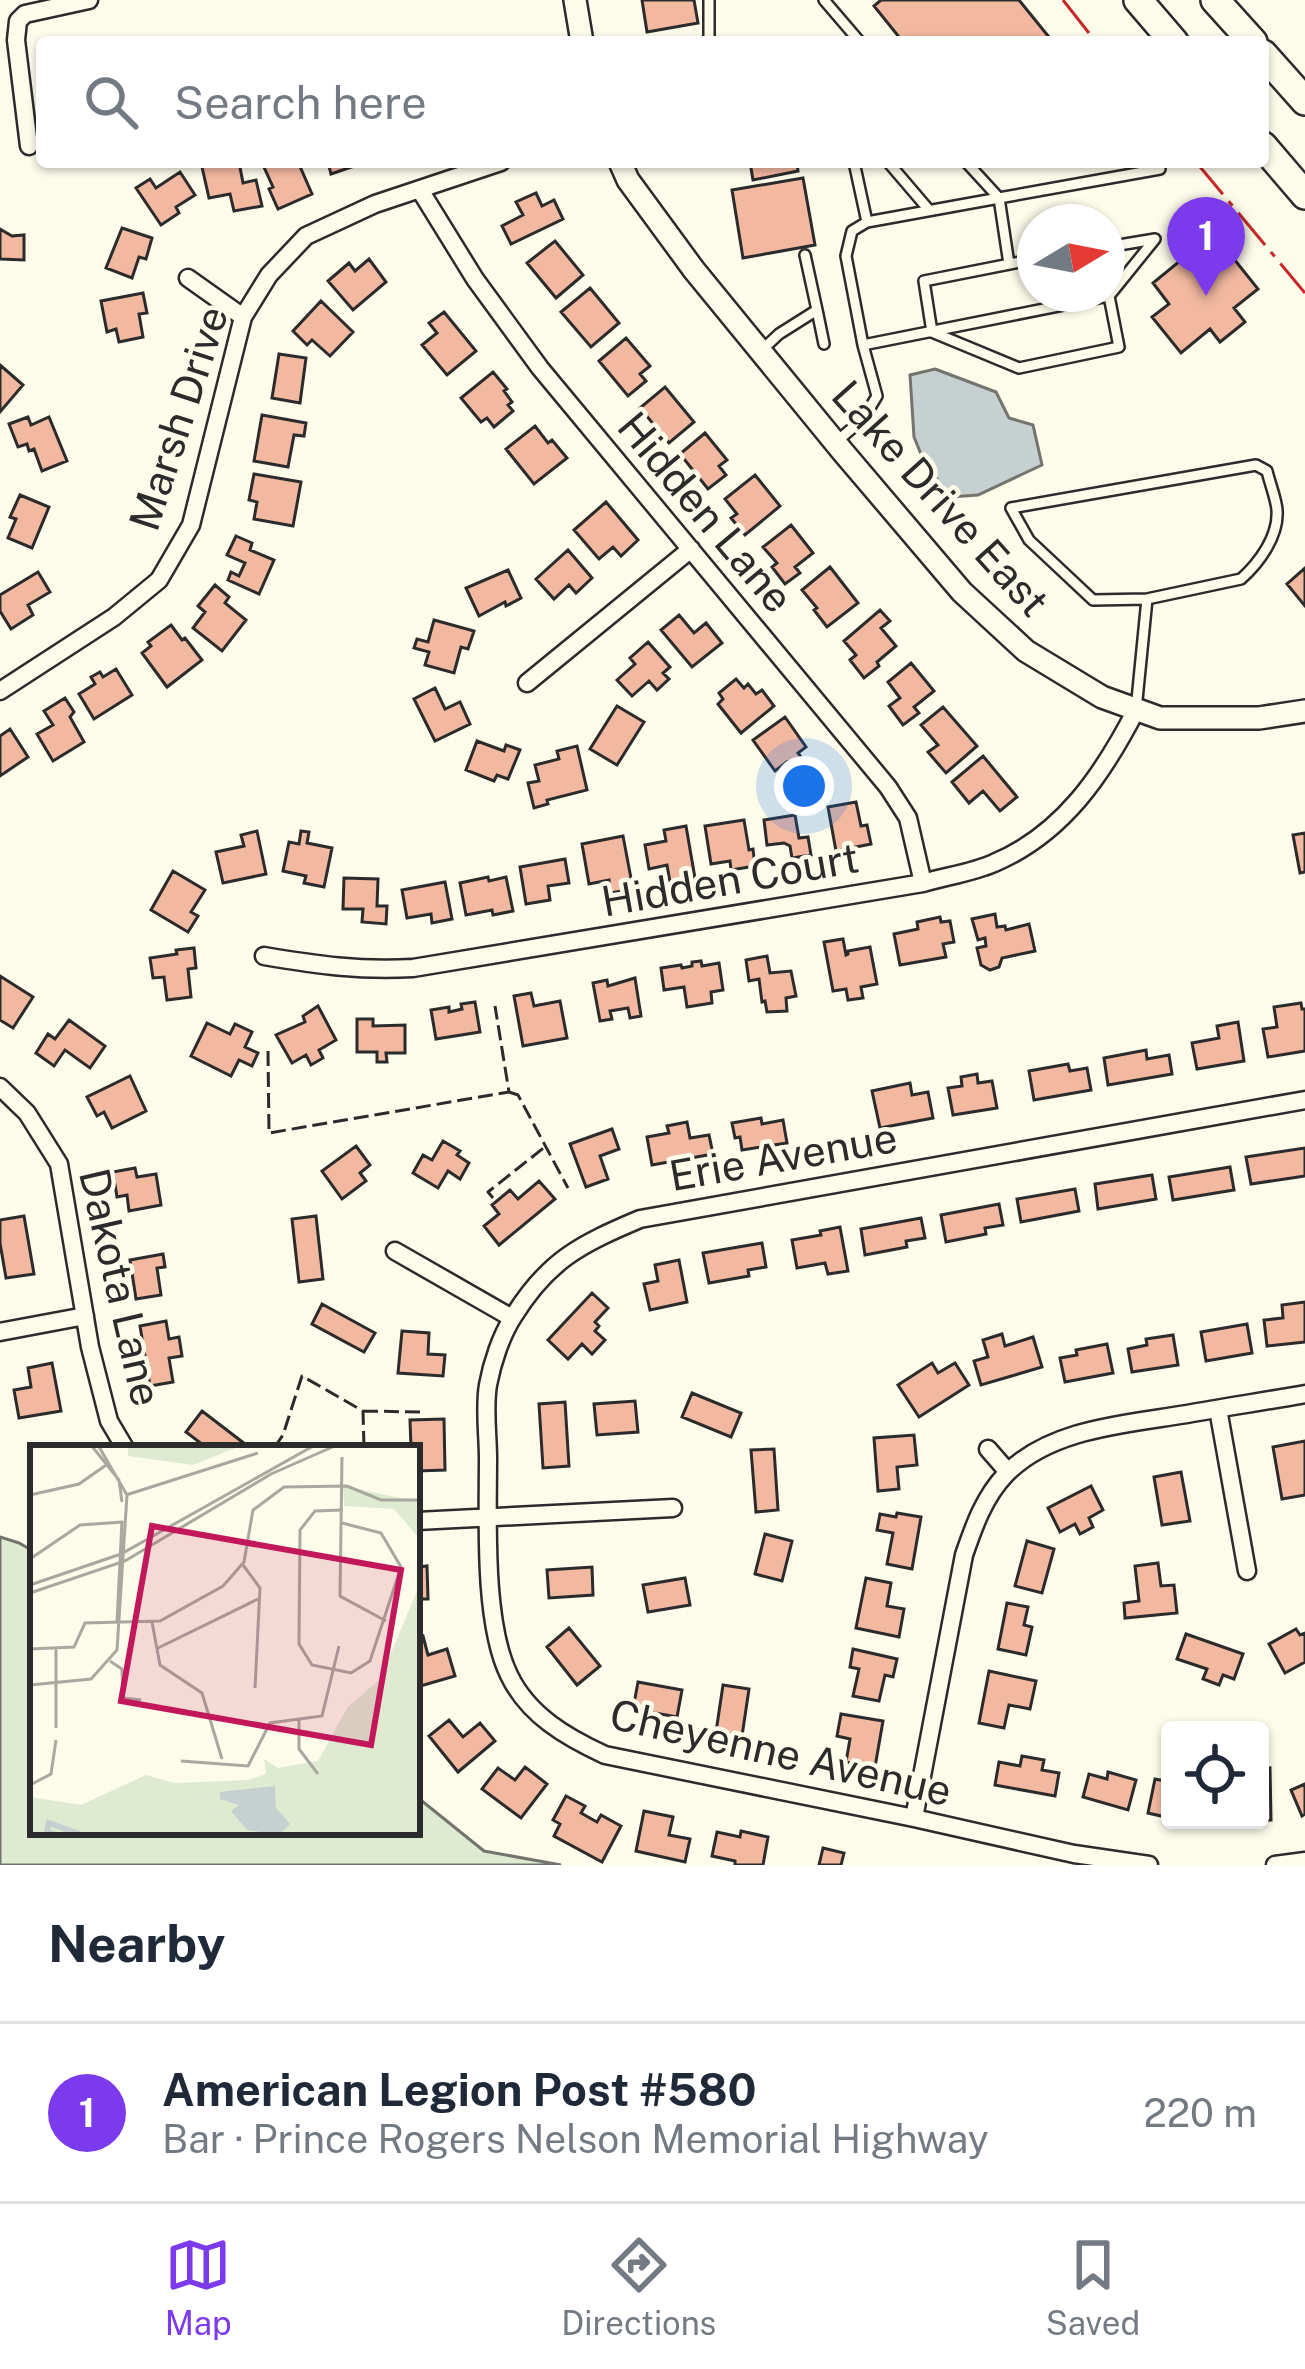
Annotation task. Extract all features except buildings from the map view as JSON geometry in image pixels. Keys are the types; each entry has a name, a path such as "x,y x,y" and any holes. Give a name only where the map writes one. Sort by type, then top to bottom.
{"main road":[{"path":"1138,0 1169,36"},
{"path":"1216,0 1248,36"},
{"path":"1269,60 1305,101"},
{"path":"1269,153 1305,194"}],"street":[{"path":"29,146 16,40 18,21 25,14 89,0"},
{"path":"575,0 581,36"},
{"name":"Marsh Drive","path":"0,691 114,617 159,580 191,525 243,317 269,275 306,236 375,204 483,168"},
{"name":"Lake Drive East","path":"623,168 694,270 835,442 962,592 1026,652 1102,698 1160,718 1259,718 1305,711"},
{"name":"Hidden Lane","path":"420,190 540,368 887,787 908,818 922,883"},
{"path":"188,278 243,317"},
{"path":"527,683 691,549"},
{"name":"Hidden Court","path":"264,956 335,968 412,968 922,883 993,864 1041,837 1090,789 1136,710"},
{"name":"Dakota Lane","path":"0,1087 27,1113 59,1165 85,1316 110,1420 123,1445"},
{"name":"Erie Avenue","path":"488,1519 488,1388 502,1339 544,1274 584,1242 640,1219 1305,1100"},
{"path":"395,1251 512,1318"},
{"path":"0,1332 85,1316"},
{"path":"914,1818 964,1556 977,1518 1008,1472 1035,1452 1069,1437 1305,1394"},
{"path":"1218,1409 1247,1571"},
{"path":"988,1449 1008,1472"},
{"path":"420,1521 674,1508"},
{"name":"Cheyenne Avenue","path":"488,1519 494,1633 509,1677 538,1715 569,1738 605,1755 1075,1855 1149,1865"},
{"path":"1275,1865 1305,1861"}],"lane":[{"path":"709,0 709,36"},
{"path":"824,0 855,36"},
{"path":"855,168 867,222"},
{"path":"893,168 929,210"},
{"path":"972,168 999,198 1009,264"},
{"path":"835,442 863,419 877,396 846,256 852,230 867,222 1159,168"},
{"path":"1125,244 1155,238 1125,276"},
{"path":"805,255 824,344"},
{"path":"932,332 924,280 1017,263"},
{"path":"760,351 818,310"},
{"path":"863,344 1030,312"},
{"path":"932,332 1019,368 1119,347 1112,312"},
{"path":"1256,465 1267,471 1278,512 1272,538 1252,569 1241,579 1147,598 1093,600 1029,539 1011,508 1256,465"},
{"path":"1136,710 1147,598"}],"green space":[{"path":"0,1537 30,1549 30,1835 420,1835 420,1799 484,1851 561,1865 0,1865"}],"shaded area":[{"path":"935,369 996,392 1009,418 1033,425 1042,465 978,495 951,497 925,464 914,437 910,375"}],"fence":[{"path":"268,1051 269,1133 509,1092 495,1006"},
{"path":"509,1092 518,1095 568,1188"},
{"path":"493,1198 488,1192 546,1146"},
{"path":"276,1445 302,1376 363,1411 364,1445"},
{"path":"363,1411 420,1412 420,1417"}],"power":[{"path":"1063,0 1091,36"},
{"path":"1201,168 1305,293"}],"place":[{"name":"American Legion Post #580","path":"1206,296"}]}
